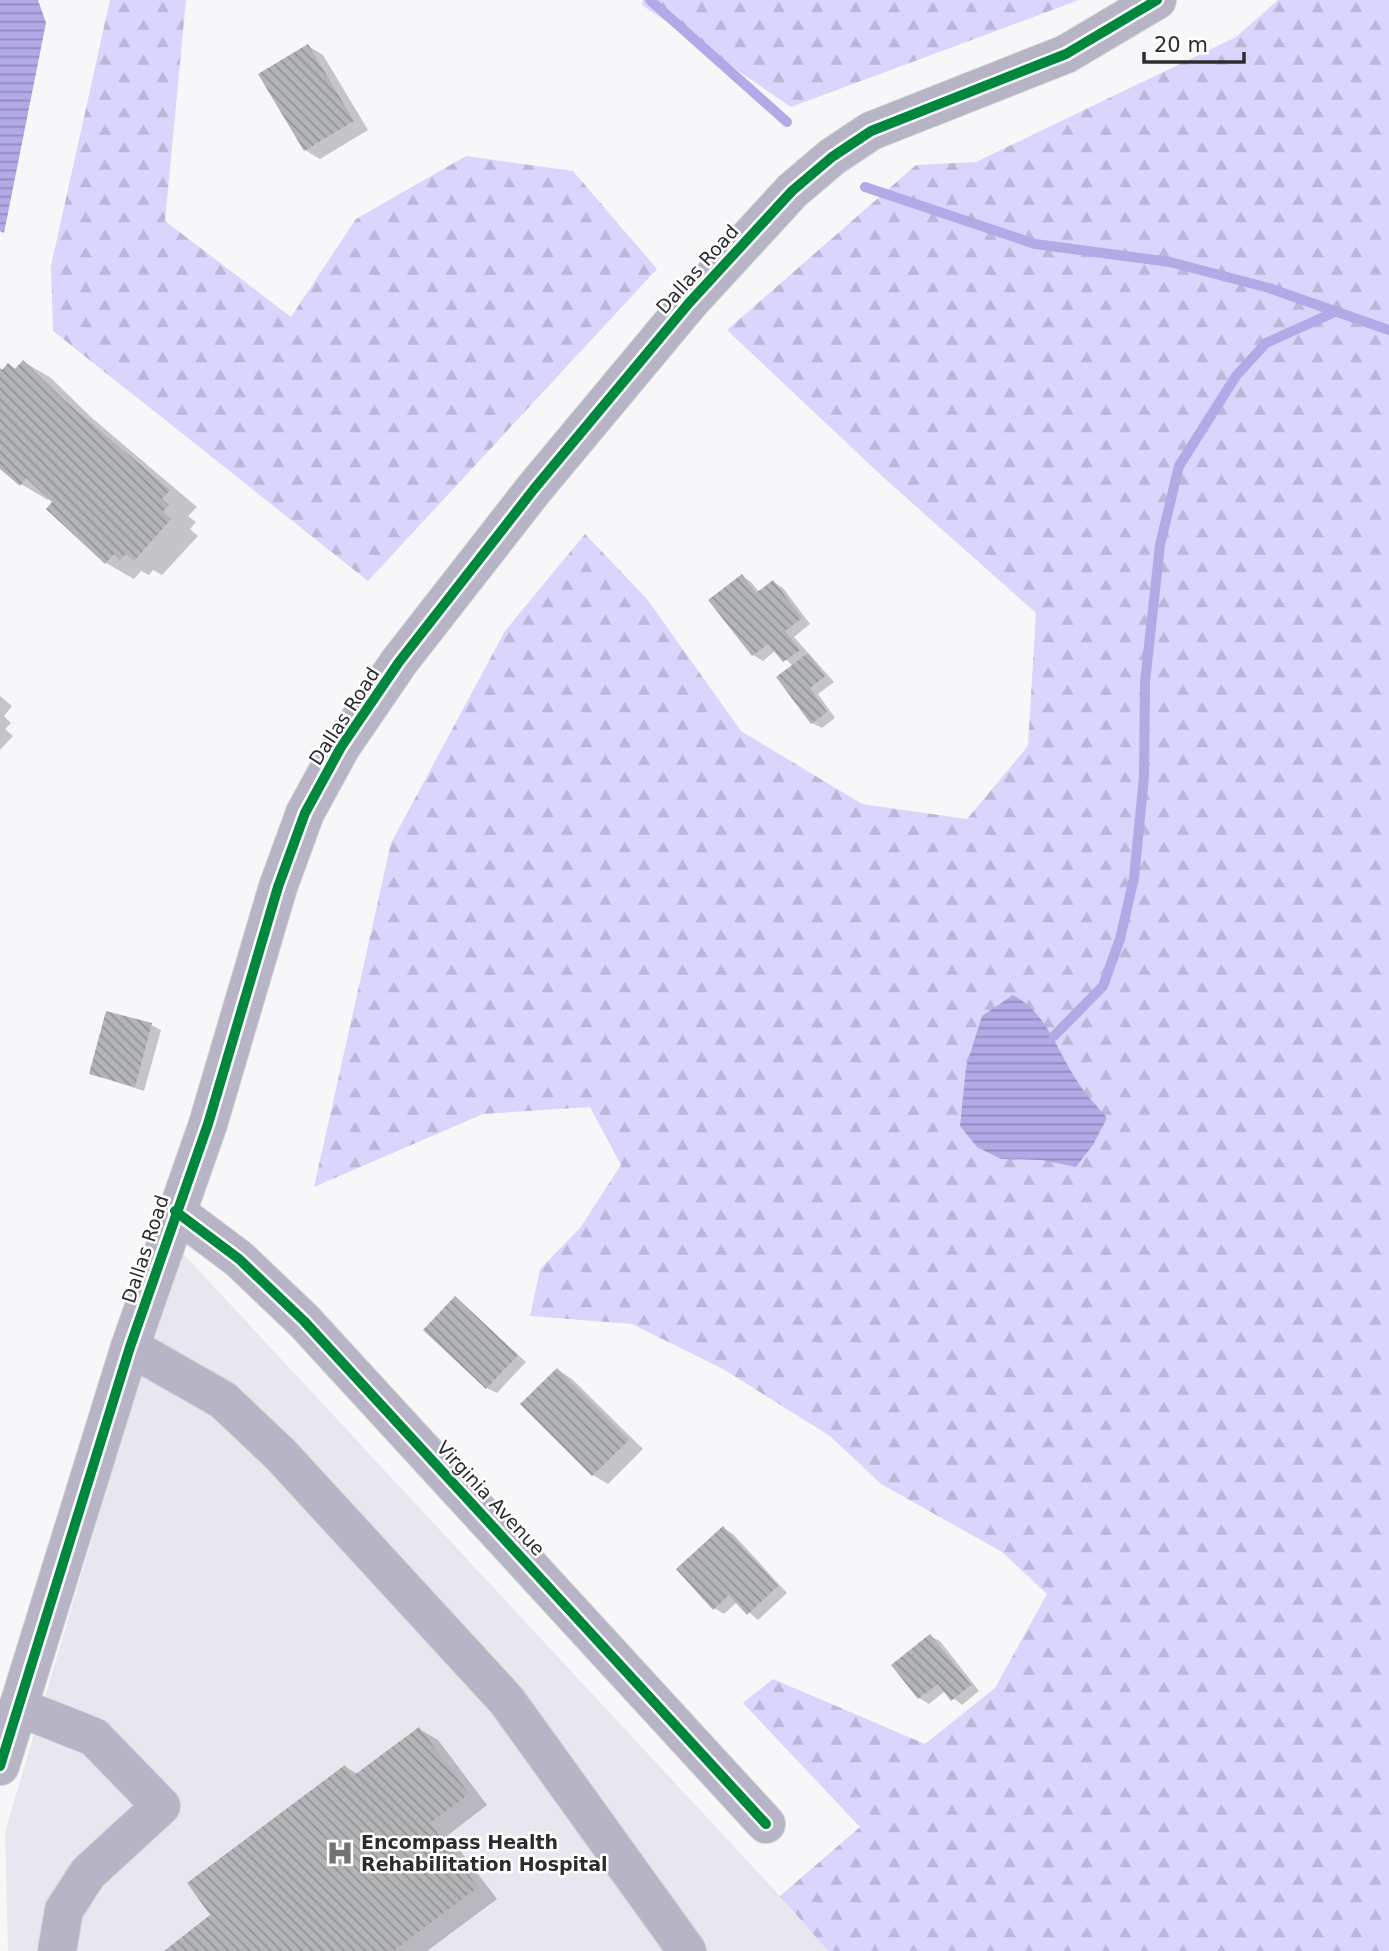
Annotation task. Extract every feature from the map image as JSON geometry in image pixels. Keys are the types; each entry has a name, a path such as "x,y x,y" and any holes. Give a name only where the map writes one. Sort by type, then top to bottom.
{"street":[{"name":"Dallas Road","path":"0,1766 130,1348 175,1211 208,1124 278,887 305,813 341,747 399,662 534,489 689,303 792,191 832,157 872,131 1014,77 1066,54 1157,0"},
{"name":"Virginia Avenue","path":"175,1211 239,1259 304,1321 766,1824"},
{"path":"130,1348 223,1400 281,1455 318,1499 507,1701 687,1951"},
{"path":"18,1707 94,1737 161,1806 88,1873 64,1910 57,1951"}],"shaded area":[{"path":"0,0 38,0 46,23 4,233 0,231"},
{"path":"1013,995 1035,1012 1044,1023 1079,1084 1107,1118 1093,1145 1076,1167 1042,1160 1001,1159 977,1147 960,1126 966,1067 982,1016"},
{"path":"178,1248 828,1951 8,1951 5,1832"}],"green space":[{"path":"110,0 186,0 165,221 291,317 356,219 466,156 573,171 657,269 368,581 53,331 51,266"},
{"path":"643,0 1079,0 791,107 642,5"},
{"path":"1278,0 1389,0 1389,1951 828,1951 780,1896 860,1827 743,1703 773,1679 925,1744 995,1688 1047,1594 1002,1552 881,1484 830,1436 723,1369 632,1324 530,1316 540,1269 580,1228 621,1165 590,1107 483,1114 314,1187 391,843 505,631 585,534 647,599 741,731 862,804 967,819 1028,746 1036,613 884,478 727,330 916,165 976,162 1236,37"}],"building":[{"path":"308,44 354,121 304,151 258,74"},
{"path":"23,360 64,400 170,490 162,499 169,505 163,512 171,519 134,561 126,554 120,560 114,554 105,564 46,509 52,502 26,478 20,486 0,469 0,368 2,370 8,363 15,369"},
{"path":"742,574 756,593 773,580 802,618 785,631 800,650 783,662 768,644 752,656 708,600"},
{"path":"808,653 825,676 810,688 827,712 811,724 776,677"},
{"path":"106,1011 152,1023 135,1087 89,1074"},
{"path":"455,1296 518,1355 486,1389 423,1330"},
{"path":"557,1368 629,1440 592,1476 520,1404"},
{"path":"723,1526 778,1586 747,1615 729,1595 713,1610 676,1569"},
{"path":"930,1634 971,1685 951,1701 938,1684 918,1699 891,1665"},
{"name":"Encompass Health Rehabilitation Hospital","path":"419,1727 469,1794 430,1823 478,1887 393,1951 164,1951 210,1915 187,1883 345,1765 353,1776"}],"waterway":[{"path":"650,0 787,122"},
{"path":"865,187 1035,244 1170,262 1269,288 1389,330"},
{"path":"1054,1036 1103,986 1120,939 1134,878 1144,777 1145,682 1160,545 1179,466 1236,376 1266,343 1337,311"}],"cycle path":[{"path":"0,1766 130,1347 208,1124 278,887 305,813 341,747 399,662 534,489 689,303 792,191 832,157 871,131 1066,54 1157,0"},
{"path":"175,1211 239,1259 304,1321 766,1824"}],"place":[{"name":"Encompass Health Rehabilitation Hospital","path":"340,1853"}]}
